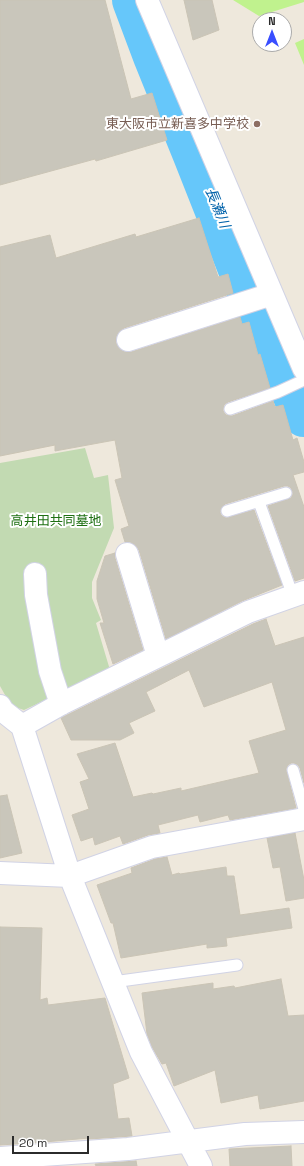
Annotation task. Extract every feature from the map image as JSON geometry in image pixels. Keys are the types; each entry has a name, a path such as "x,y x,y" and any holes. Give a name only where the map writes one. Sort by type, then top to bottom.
{"street":[{"path":"147,0 258,299 301,377"},
{"path":"128,340 258,299"},
{"path":"127,554 158,656"},
{"path":"35,574 36,595 50,671 61,704"},
{"path":"22,726 61,704 248,612 299,594"},
{"path":"0,706 3,711 22,726 70,876 141,1052 201,1166"},
{"path":"0,873 70,876 152,847 304,819"},
{"path":"0,1158 129,1158 189,1142 245,1134 304,1132"}],"lane":[{"path":"230,409 278,392 301,377"},
{"path":"227,511 286,493"},
{"path":"259,502 299,594"},
{"path":"293,770 304,809"},
{"path":"113,982 237,965"}],"green space":[{"path":"233,0 304,0 304,2 272,12 252,12"},
{"path":"304,39 304,65 295,43"},
{"name":"高井田共同墓地","path":"85,448 94,478 108,475 114,528 92,582 92,598 101,620 96,623 110,670 24,710 9,702 0,686 0,463"}],"building":[{"path":"0,0 105,0 131,99 152,93 167,140 96,161 95,159 0,185"},
{"path":"184,0 212,0 219,30 193,40"},
{"path":"199,218 218,277 228,274 233,293 124,328 119,332 116,338 116,343 120,349 126,352 131,352 240,317 242,324 249,322 258,355 260,354 270,388 228,402 224,405 223,411 226,415 232,416 273,401 275,407 283,405 293,440 297,438 304,462 304,472 293,475 304,507 304,578 295,581 268,506 291,498 293,494 291,488 284,486 225,504 220,513 226,518 254,510 282,585 242,601 166,639 139,550 130,542 125,542 121,529 129,526 115,480 122,478 115,440 55,451 55,445 0,456 0,247 50,235 56,258 135,234 136,237"},
{"path":"115,553 115,558 143,650 113,664 100,623 104,623 97,599 97,581 105,556"},
{"path":"266,619 275,646 304,637 304,783 298,765 291,763 286,769 296,808 230,820 228,815 200,822 198,815 158,825 160,833 148,835 123,844 120,836 95,845 93,837 81,841 72,815 89,809 80,782 89,779 77,754 115,743 133,797 181,788 181,791 259,773 249,741 286,730 272,682 204,707 189,670 146,692 155,711 129,723 134,733 120,740 71,740 61,718"},
{"path":"7,795 22,853 0,858 0,796"},
{"path":"295,833 304,880 304,898 286,901 280,867 273,868 267,838"},
{"path":"167,857 172,875 226,867 227,876 234,876 240,915 289,908 292,928 226,938 227,946 207,948 207,944 121,958 113,923 111,923 97,885 132,873 131,868 155,859"},
{"path":"0,927 42,928 40,1000 47,998 48,1005 105,998 129,1078 113,1084 118,1119 129,1118 132,1136 0,1145"},
{"path":"281,979 288,1016 304,1015 304,1101 260,1109 258,1095 221,1103 215,1070 174,1086 166,1063 162,1064 152,1047 147,1034 142,993 213,983 213,989 234,986 235,988"},
{"path":"291,1146 292,1166 230,1166 229,1149"},
{"path":"136,1161 137,1166 96,1166 95,1164"}],"waterway":[{"name":"長瀬川","path":"135,0 249,289 304,414"}],"place":[{"name":"東大阪市立新喜多中学校","path":"257,124"}]}
